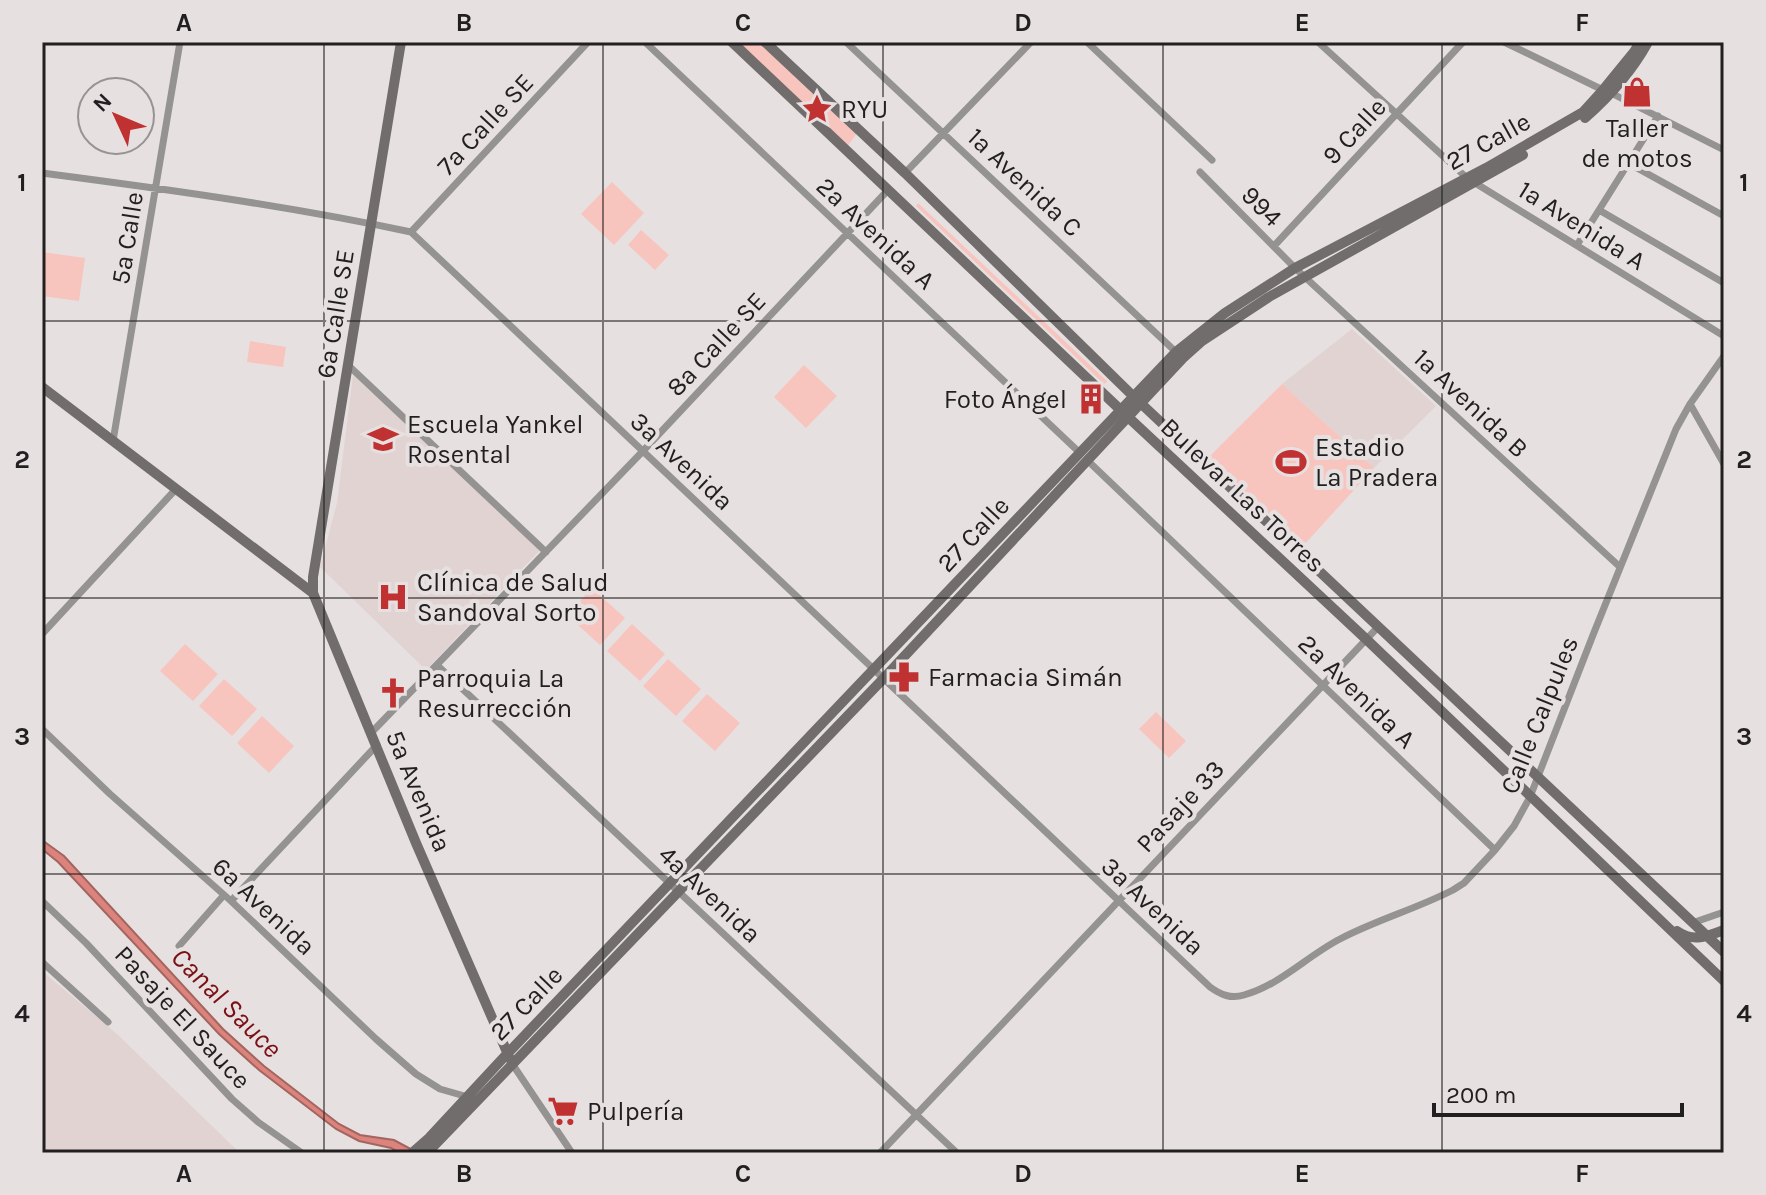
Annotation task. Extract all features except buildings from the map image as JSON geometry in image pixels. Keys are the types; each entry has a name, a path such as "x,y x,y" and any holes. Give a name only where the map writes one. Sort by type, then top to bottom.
{"street":[{"name":"5a Calle","path":"113,441 180,42"},
{"name":"6a Calle SE","path":"313,593 313,577 401,42"},
{"name":"7a Calle SE","path":"411,232 588,42"},
{"name":"2a Avenida A","path":"645,42 1495,850"},
{"name":"Bulevar Las Torres","path":"732,42 1724,981"},
{"name":"Bulevar Las Torres","path":"765,42 905,173 1133,396 1724,952"},
{"name":"1a Avenida C","path":"846,42 1176,352"},
{"path":"905,173 1031,42"},
{"path":"1087,42 1212,160"},
{"name":"1a Avenida A","path":"1318,42 1471,180 1724,336"},
{"name":"9 Calle","path":"1274,246 1463,42"},
{"path":"1504,42 1724,150"},
{"name":"27 Calle","path":"1133,396 1202,341 1269,297 1583,112 1607,92 1640,42"},
{"path":"1607,92 1639,58 1648,42"},
{"path":"1577,245 1658,116"},
{"path":"1628,163 1724,216"},
{"name":"994","path":"1200,172 1295,268"},
{"path":"42,173 156,188 411,232"},
{"name":"27 Calle","path":"427,1153 468,1097 507,1054 884,678 1124,414 1133,396 1176,352 1225,313 1295,268 1471,180"},
{"name":"8a Calle SE","path":"371,733 643,451 888,190"},
{"path":"1599,210 1724,283"},
{"name":"3a Avenida","path":"411,232 1198,976"},
{"name":"1a Avenida B","path":"1295,268 1620,567"},
{"name":"Calle Calpules","path":"1198,976 1225,996 1244,996 1274,982 1339,939 1453,890 1464,883 1495,850 1514,826 1530,797 1676,429 1724,356"},
{"path":"349,366 546,552"},
{"path":"42,387 313,593"},
{"path":"1690,404 1724,464"},
{"name":"27 Calle","path":"412,1153 434,1140 513,1065 874,669 1084,457"},
{"path":"42,634 176,489"},
{"name":"5a Avenida","path":"313,593 513,1065"},
{"name":"Pasaje 33","path":"880,1153 1378,627"},
{"name":"4a Avenida","path":"437,665 956,1152"},
{"name":"6a Avenida","path":"42,729 416,1074 440,1089 468,1097"},
{"path":"231,901 377,745"},
{"path":"1589,851 1591,842 1603,839"},
{"path":"179,946 224,895"},
{"name":"Pasaje El Sauce","path":"42,901 86,943 232,1099 302,1153"},
{"path":"1692,923 1724,912"},
{"path":"1655,916 1689,938 1724,930"},
{"path":"42,962 108,1022"},
{"path":"513,1065 572,1153"}],"shaded area":[{"path":"738,42 758,42 857,133 847,147"},
{"path":"612,182 644,213 614,245 581,214"},
{"path":"918,203 1107,382 1104,384 916,206"},
{"path":"641,230 669,255 655,270 628,245"},
{"path":"42,252 85,258 79,301 42,296"},
{"path":"1352,329 1436,406 1374,468 1282,384"},
{"path":"250,341 286,347 283,367 247,362"},
{"path":"804,365 837,396 806,428 774,397"},
{"name":"Escuela Yankel Rosental","path":"353,375 540,550 426,670 320,567 337,503"},
{"name":"Estadio La Pradera","path":"1282,384 1374,468 1303,546 1209,457"},
{"path":"592,588 625,618 600,645 567,615"},
{"path":"632,624 665,654 640,681 607,651"},
{"path":"185,644 218,674 193,701 160,671"},
{"path":"668,659 701,689 676,716 643,686"},
{"path":"224,679 257,709 232,736 199,706"},
{"path":"707,694 740,723 715,751 682,721"},
{"path":"1156,712 1186,741 1169,758 1139,729"},
{"path":"262,716 294,746 269,773 237,743"},
{"path":"42,840 64,856 223,1029 264,1066 339,1124 360,1135 394,1140 418,1153 400,1153 359,1141 336,1129 259,1070 219,1034 58,862 42,849"},
{"path":"42,971 117,1034 240,1153 42,1153"}],"place":[{"name":"Taller de motos","path":"1637,92"},
{"name":"RYU","path":"817,109"},
{"name":"Foto Ángel","path":"1091,399"},
{"name":"Escuela Yankel Rosental","path":"383,439"},
{"name":"Estadio La Pradera","path":"1291,462"},
{"name":"Clínica de Salud Sandoval Sorto","path":"393,597"},
{"name":"Farmacia Simán","path":"904,677"},
{"name":"Parroquia La Resurrección","path":"393,693"},
{"name":"Pulpería","path":"563,1111"}],"water label":[{"name":"Canal Sauce","path":"227,1002"}]}
